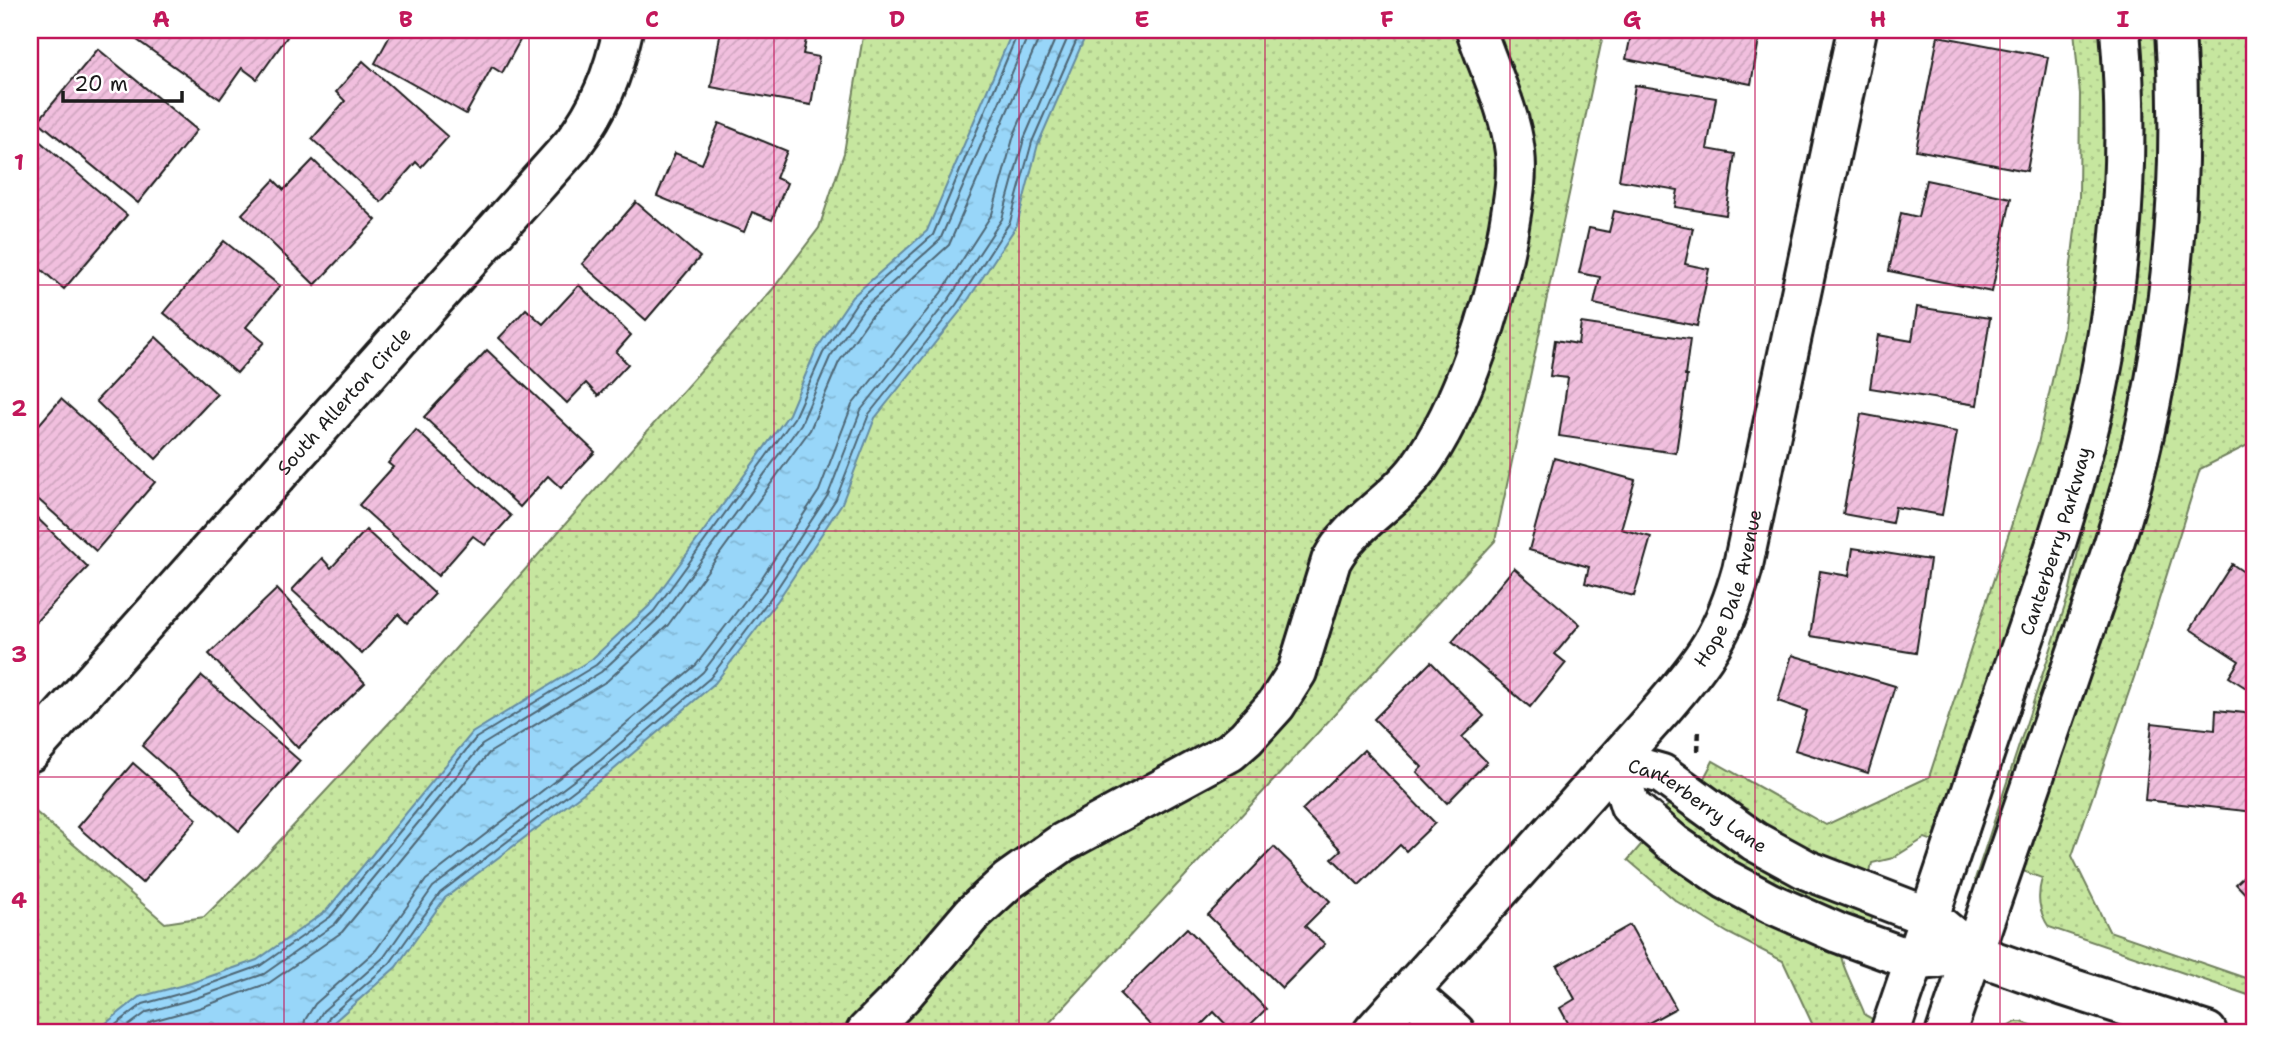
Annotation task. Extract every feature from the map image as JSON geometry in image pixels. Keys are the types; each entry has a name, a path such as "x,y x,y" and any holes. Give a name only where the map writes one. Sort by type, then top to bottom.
{"street":[{"name":"South Allerton Circle","path":"30,752 572,145 587,125 611,77 623,30"},
{"path":"866,1032 902,996 972,914 1008,881 1082,832 1230,752 1276,705 1297,672 1331,561 1339,547 1408,481 1427,455 1457,400 1494,297 1504,255 1516,183 1516,165 1512,136 1476,30"},
{"name":"Hope Dale Avenue","path":"1373,1032 1700,664 1721,630 1734,596 1857,30"},
{"name":"Canterberry Parkway","path":"1890,1032 2063,522 2100,380 2113,298 2121,211 2124,124 2120,30"},
{"path":"1946,1032 2115,539 2144,431 2162,335 2175,215 2179,126 2175,30"},
{"name":"Canterberry Lane","path":"1616,761 1662,774 1739,832 1807,870 1929,917 1974,954 2207,1032"},
{"name":"Canterberry Lane","path":"1616,761 1630,807 1704,866 1751,893 1806,920 1915,961 1974,954"},
{"path":"1409,992 1455,1032"}],"green space":[{"path":"864,30 1604,30 1495,541 1041,1032 30,1032 30,807 165,923 204,917 258,864 402,709 772,290 819,228 844,153"},
{"path":"2074,30 2106,30 2110,88 2101,269 2069,444 1939,843 1925,838 1893,858 1872,863 1869,876 1773,834 1702,782 1713,761 1826,825 1929,777 2038,444 2063,331 2079,197 2080,94"},
{"path":"2138,30 2158,30 2163,158 2145,339 2115,484 1981,886 1977,885 1975,879 2069,594 2090,495"},
{"path":"2191,30 2254,30 2254,442 2200,469 2139,663 2072,856 2109,931 2254,981 2254,997 2049,927 2040,903 2042,878 2020,870 2103,625"},
{"path":"1670,804 1873,915 1871,922 1866,927 1761,883 1664,815"},
{"path":"1646,839 1841,951 1846,973 1865,1015 1876,1021 1872,1032 1816,1032 1783,961 1728,933 1676,901 1628,860"},
{"path":"2016,1022 2022,1022 2052,1032 1999,1032"}],"water":[{"path":"1013,30 1088,30 1038,144 1017,225 962,309 875,418 842,503 778,600 715,683 611,772 445,898 396,967 335,1021 328,1032 95,1032 139,997 191,983 257,960 326,911 472,733 592,659 649,606 789,414 816,350 852,297 927,231"}],"building":[{"path":"123,30 277,30 287,37 257,79 242,68 220,99"},
{"path":"393,30 518,30 524,33 502,73 492,67 466,114 375,63"},
{"path":"721,30 808,30 803,54 819,57 811,105 711,87"},
{"path":"1632,30 1737,30 1760,34 1751,84 1626,59"},
{"path":"1938,36 2048,57 2027,171 1916,150"},
{"path":"98,49 197,130 138,203 38,121"},
{"path":"363,61 448,137 421,167 416,162 381,202 312,139 345,101 336,92"},
{"path":"1635,85 1716,98 1707,149 1735,154 1726,215 1675,207 1678,190 1619,180"},
{"path":"719,123 787,151 776,178 787,183 772,220 752,212 744,232 657,196 675,153 702,164"},
{"path":"30,133 127,215 64,289 30,260"},
{"path":"313,160 376,220 315,285 242,214 274,180 284,190"},
{"path":"1926,180 2011,198 1992,292 1889,271 1901,213 1918,217"},
{"path":"636,202 700,257 646,320 582,264"},
{"path":"1614,211 1693,228 1685,264 1709,269 1697,326 1594,304 1600,277 1579,273 1589,228 1609,232"},
{"path":"224,241 280,286 246,327 264,342 237,373 164,313"},
{"path":"579,285 631,335 616,352 628,364 598,396 586,383 567,403 499,338 526,309 543,324"},
{"path":"1917,307 1990,318 1977,405 1870,388 1878,335 1912,341"},
{"path":"1581,323 1690,339 1676,453 1559,436 1568,378 1550,376 1555,340 1578,344"},
{"path":"156,337 217,394 156,459 96,401"},
{"path":"487,350 595,452 561,488 548,476 520,507 424,417"},
{"path":"61,399 155,482 96,551 30,492 30,435"},
{"path":"1861,414 1957,432 1942,515 1895,507 1892,523 1843,514"},
{"path":"416,430 511,516 485,545 473,536 438,576 359,505 393,467 388,463"},
{"path":"1554,458 1635,480 1621,529 1651,537 1634,596 1585,583 1589,567 1529,550"},
{"path":"30,511 88,567 30,628"},
{"path":"366,530 435,594 407,623 398,614 362,654 292,590 322,558 331,568"},
{"path":"1853,548 1930,560 1916,653 1810,636 1820,571 1849,576"},
{"path":"2232,564 2254,579 2254,693 2229,677 2239,661 2190,629"},
{"path":"1514,568 1580,624 1555,654 1566,663 1530,707 1452,642"},
{"path":"277,589 365,683 298,748 209,654"},
{"path":"1792,655 1895,686 1868,773 1795,750 1807,711 1778,701"},
{"path":"1431,662 1484,716 1462,737 1487,762 1447,803 1417,772 1422,767 1374,719"},
{"path":"202,676 300,761 239,831 142,746"},
{"path":"2216,710 2254,714 2254,812 2145,800 2152,723 2215,730"},
{"path":"1364,750 1435,823 1406,851 1400,845 1359,885 1332,858 1341,850 1302,810"},
{"path":"133,763 197,819 142,883 78,827"},
{"path":"1274,847 1330,901 1305,926 1325,944 1282,988 1208,915"},
{"path":"2254,867 2254,903 2236,884"},
{"path":"1630,925 1676,1008 1632,1032 1573,1032 1560,1008 1575,999 1557,966"},
{"path":"1187,928 1266,1009 1243,1032 1233,1032 1214,1012 1194,1032 1157,1032 1120,994"}]}
